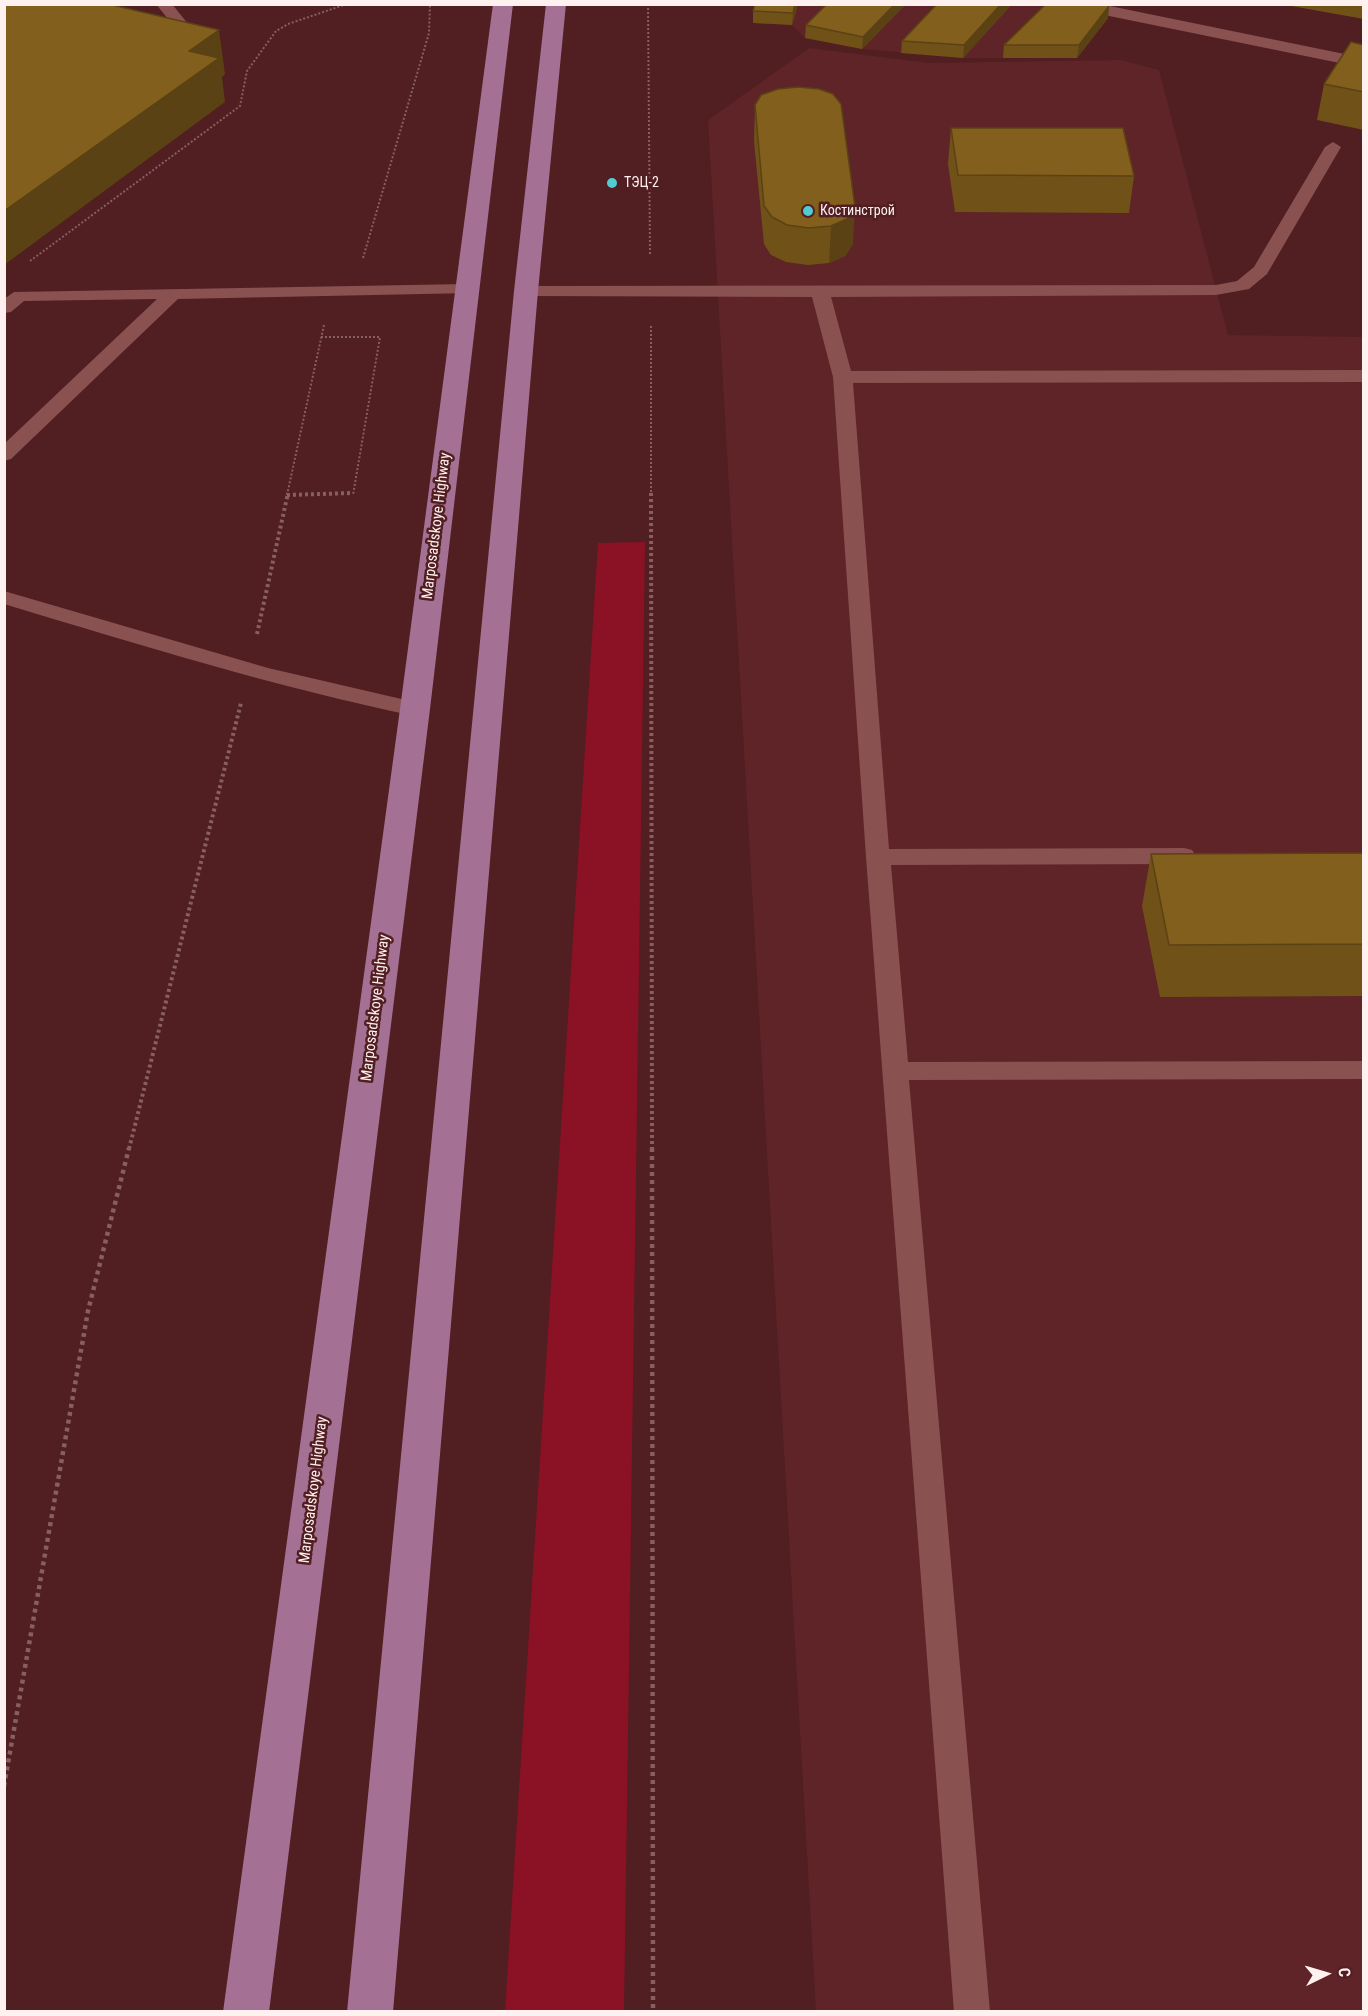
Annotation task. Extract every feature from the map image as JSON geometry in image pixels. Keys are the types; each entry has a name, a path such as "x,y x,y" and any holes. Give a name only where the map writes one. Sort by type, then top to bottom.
{"main road":[{"name":"Marposadskoye Highway","path":"246,2012 415,709 503,4"},
{"path":"370,2012 526,291 556,4"}],"lane":[{"path":"163,4 189,35"},
{"path":"1075,4 1364,63"},
{"path":"526,291 1216,290 1243,285 1261,270 1332,147"},
{"path":"4,308 20,296 466,289"},
{"path":"820,292 843,377 878,857 972,2012"},
{"path":"4,455 174,293"},
{"path":"843,377 1364,376"},
{"path":"4,597 250,671 349,697 415,709"},
{"path":"878,857 1209,856"},
{"path":"895,1071 1364,1070"}],"path":[{"path":"23,266 240,106 247,71 279,29 347,4"},
{"path":"360,268 429,33 430,4"},
{"path":"648,4 650,260"},
{"path":"256,641 325,318"},
{"path":"651,325 653,2012"},
{"path":"287,495 353,495 381,337 321,337"},
{"path":"4,1786 88,1311 243,696"}],"shaded area":[{"path":"758,4 1045,4 1108,18 1077,58 963,58 862,49 805,38 792,25 753,23"},
{"path":"809,48 929,63 1121,60 1159,70 1228,335 1363,337 1363,2011 816,2011 708,120"},
{"path":"645,542 624,2011 505,2011 598,543"}],"building":[{"path":"4,4 108,4 219,30 189,51 219,58 4,211"},
{"path":"755,4 795,4 793,13 753,11"},
{"path":"827,4 895,4 863,37 806,25"},
{"path":"937,4 1001,4 964,45 902,41"},
{"path":"1046,4 1104,4 1109,6 1079,45 1004,45"},
{"path":"1351,42 1364,45 1364,92 1324,84"},
{"path":"798,87 819,89 833,94 841,104 855,207 847,219 831,226 809,228 787,225 772,217 764,206 755,105 761,95 778,89"},
{"path":"951,128 1123,128 1134,176 958,175"},
{"path":"1364,853 1364,944 1169,945 1151,854"}],"place":[{"name":"ТЭЦ-2","path":"612,183"},
{"name":"Костинстрой","path":"808,211"}]}
